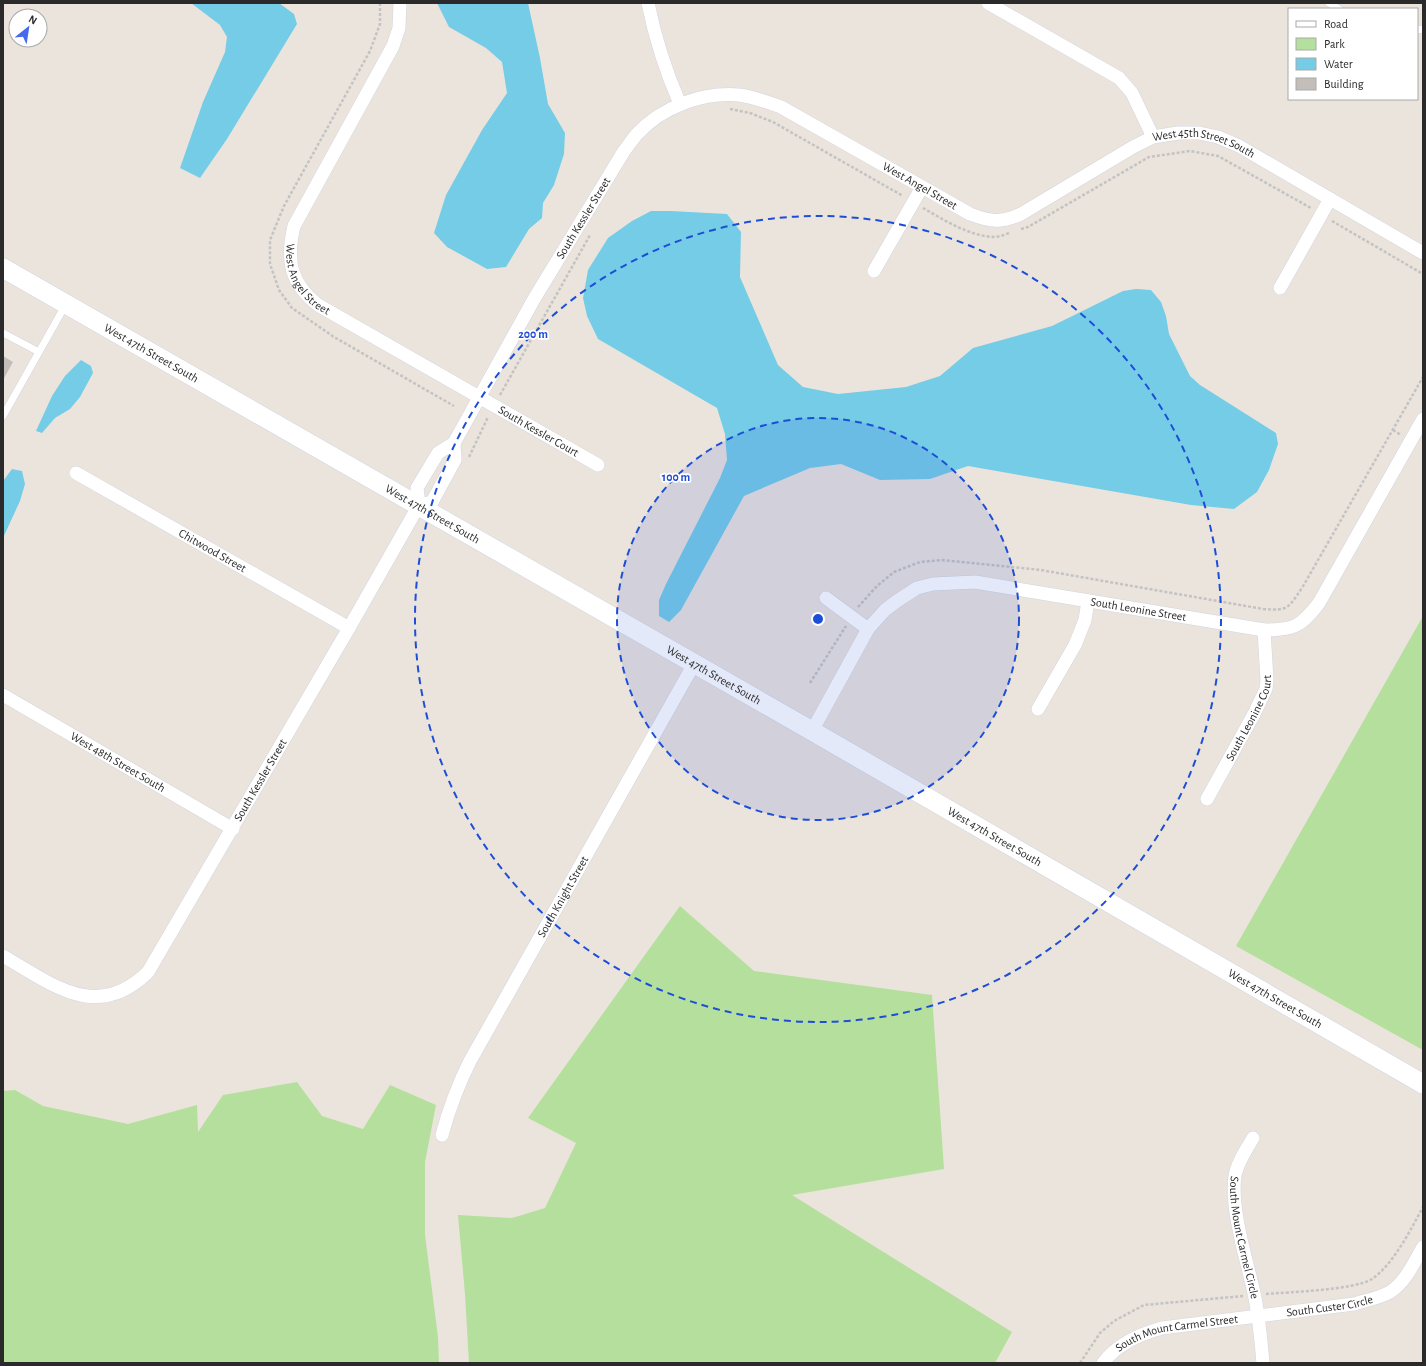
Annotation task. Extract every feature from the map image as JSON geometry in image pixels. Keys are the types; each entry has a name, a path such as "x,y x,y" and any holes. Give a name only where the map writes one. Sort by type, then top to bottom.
{"street":[{"name":"West Angel Street","path":"400,3 399,28 393,46 294,226 290,243 290,258 293,273 300,287 308,297 318,305 479,396"},
{"path":"648,3 661,52 671,83 680,104"},
{"name":"West 45th Street South","path":"988,3 1119,78 1132,93 1153,137 1178,133 1199,133 1218,137 1238,146 1423,253"},
{"name":"West Angel Street","path":"680,104 718,95 740,95 761,99 780,107 970,214 982,219 996,221 1008,220 1021,214 1133,147 1153,137"},
{"name":"South Kessler Street","path":"3,956 61,989 78,995 90,997 105,996 121,992 137,983 148,972 233,829 419,505 416,488 438,453 454,443 534,299 624,151 637,134 650,123 665,112 680,104"},
{"path":"874,271 922,187"},
{"path":"1280,288 1330,200"},
{"name":"West 47th Street South","path":"3,268 419,505 1423,1084"},
{"name":"South Kessler Court","path":"479,396 598,465"},
{"name":"South Leonine Street","path":"812,731 868,629 885,610 897,601 917,588 933,584 975,582 1264,630 1286,630 1299,624 1310,616 1319,603 1422,423"},
{"name":"South Kessler Street","path":"419,505 432,502 455,460 454,443"},
{"name":"Chitwood Street","path":"76,473 349,628"},
{"path":"826,598 868,629"},
{"path":"1038,709 1076,646 1085,620 1088,601"},
{"name":"South Leonine Court","path":"1207,799 1254,714 1266,689 1267,680 1264,630"},
{"name":"South Knight Street","path":"442,1135 448,1112 458,1085 470,1061 694,664"},
{"name":"West 48th Street South","path":"3,695 233,829"},
{"name":"South Mount Carmel Circle","path":"1253,1138 1235,1175 1234,1192 1238,1224 1258,1317"},
{"name":"South Custer Circle","path":"1258,1317 1354,1304 1390,1292 1402,1281 1423,1247"},
{"path":"1258,1317 1264,1363"},
{"name":"South Mount Carmel Street","path":"1103,1363 1130,1340 1162,1328 1258,1317"}],"lane":[{"path":"3,416 66,304"},
{"path":"3,333 39,352"}],"path":[{"path":"380,3 380,24 370,51 284,206 270,240 270,264 278,290 292,308 334,337 454,406"},
{"path":"810,683 862,602 877,586 894,572 920,562 942,560 1041,570 1263,609 1280,610 1291,605 1423,377"}],"green space":[{"path":"1423,616 1423,1050 1236,946"},
{"path":"680,906 754,971 932,995 944,1169 792,1195 1012,1332 995,1363 469,1363 458,1215 512,1218 545,1208 576,1143 528,1118"},
{"path":"297,1082 322,1116 363,1129 390,1085 436,1105 425,1162 425,1235 438,1337 439,1363 3,1363 3,1091 15,1090 43,1106 128,1124 197,1105 198,1132 223,1095"}],"water":[{"path":"191,3 279,3 294,14 297,24 227,139 200,178 180,168 203,102 225,52 227,37 220,25"},
{"path":"437,3 528,3 548,104 565,133 564,154 554,185 543,203 542,218 529,229 506,267 487,269 447,247 434,233 446,195 482,130 507,93 502,62 486,48 449,27"},
{"path":"651,211 727,214 741,232 740,277 778,365 803,387 838,394 906,387 940,376 973,348 1052,326 1123,291 1136,289 1151,290 1161,302 1166,316 1169,334 1190,376 1200,385 1276,433 1278,444 1269,470 1257,492 1234,509 1191,505 968,466 930,479 880,480 841,464 810,468 744,496 681,610 669,622 659,616 659,600 720,478 727,460 725,434 717,408 598,339 587,316 583,298 588,270 608,238 632,221"},
{"path":"81,360 91,366 93,373 80,397 70,409 55,418 42,433 36,431 52,396 65,376"},
{"path":"12,469 22,471 25,484 20,501 3,538 3,481"}],"building":[{"path":"3,356 13,362 3,380"}]}
